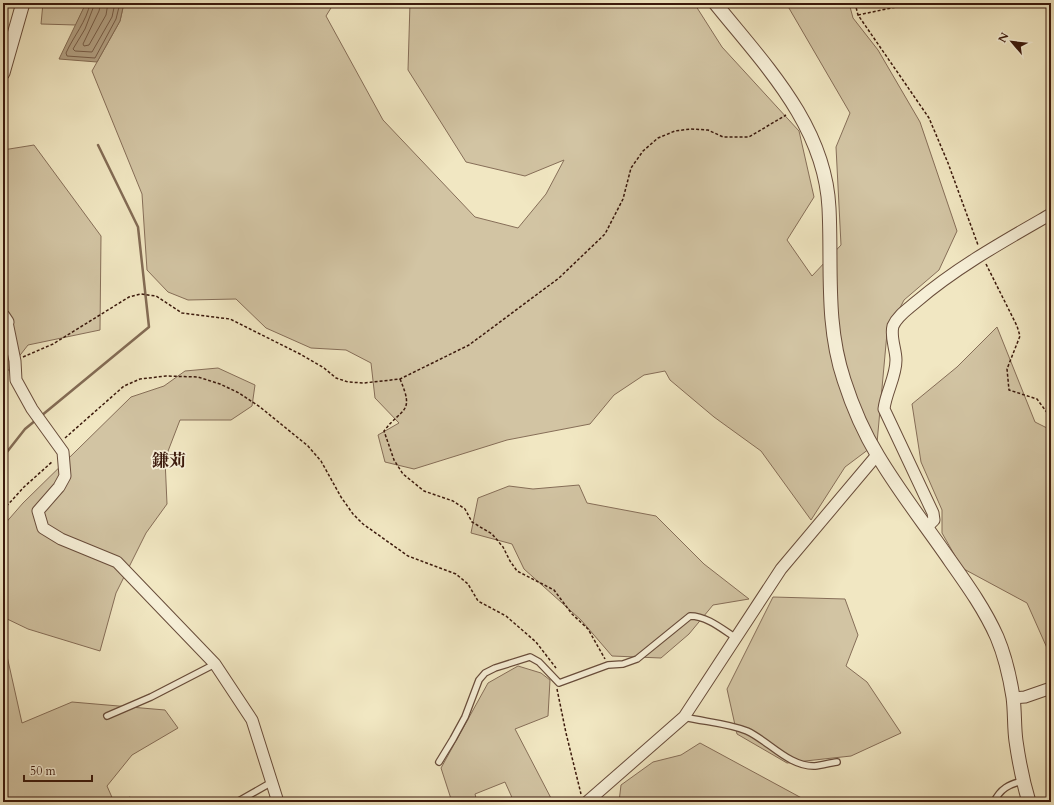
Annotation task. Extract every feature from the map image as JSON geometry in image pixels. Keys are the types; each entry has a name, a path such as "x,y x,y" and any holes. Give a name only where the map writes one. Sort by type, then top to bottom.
{"street":[{"path":"3,72 24,3"},
{"path":"716,3 797,108 809,129 818,153 825,180 829,207 829,281 832,320 840,364 855,410 877,455 982,608 995,633 1006,666 1013,698 1016,739 1023,781 1029,802"},
{"path":"927,527 934,520 933,513 884,409 885,398 896,372 896,358 892,334 894,326 897,319 923,296 962,266 1051,214"},
{"path":"5,319 15,361 16,380 32,410 61,448 65,476 59,487 38,511 44,528 61,539 117,562 215,664 252,720 278,802"},
{"path":"584,798 684,717 782,570 877,455"},
{"path":"1013,698 1026,697 1051,688"}],"lane":[{"path":"439,762 459,728 479,680 484,673 495,668 530,657 539,662 559,683 608,665 623,664 637,659 690,616 697,616 708,621 736,638"},
{"path":"107,716 151,697 215,664"},
{"path":"684,717 729,725 748,732 783,755 802,763 814,766 836,762"},
{"path":"237,802 272,781"},
{"path":"994,802 1000,792 1011,784 1023,781"}],"path":[{"path":"855,3 858,15 929,118 948,163 981,254 1017,326 1020,336 1007,368 1009,390 1037,399 1051,418"},
{"path":"858,15 915,3"},
{"path":"15,361 52,344 129,297 142,294 156,296 182,314 230,319 247,326 306,358 336,378 348,382 364,383 400,379 469,345 559,278 605,234 623,199 631,168 643,151 658,138 675,131 691,128 708,130 723,137 749,137 797,108"},
{"path":"3,510 61,448 124,386 140,379 166,376 198,377 220,384 239,393 260,407 308,446 321,460 341,497 353,514 382,539 408,556 456,574 468,584 478,601 506,616 536,642 558,672 559,683 556,691 584,798"},
{"path":"400,379 406,393 406,406 401,415 389,424 384,431 394,460 403,474 424,491 453,501 465,510 472,522 492,534 503,547 517,571 554,590 572,614 588,629 608,665"}],"shaded area":[{"path":"43,3 86,3 76,25 41,24"},
{"path":"124,3 334,3 326,16 383,120 475,217 518,228 546,194 564,160 525,176 466,162 408,70 410,3 694,3 722,47 799,131 814,197 787,240 812,276 841,245 836,147 850,113 786,3 849,3 853,18 878,50 920,122 957,231 939,270 904,300 887,333 877,443 845,467 811,520 761,451 714,417 670,380 665,371 644,375 614,395 590,424 507,440 414,469 385,462 378,435 399,423 375,398 371,363 346,350 311,348 266,328 236,299 188,300 168,292 147,270 142,194 92,71 120,21"},
{"path":"34,145 101,236 100,330 28,345 3,377 3,150"},
{"path":"997,327 1035,422 1051,430 1051,657 1027,603 962,568 942,533 942,510 921,462 912,404 957,367"},
{"path":"218,368 255,385 252,406 231,420 180,420 165,459 167,504 146,533 116,593 100,651 28,629 3,617 3,526 23,503 131,397 164,386 185,371"},
{"path":"579,485 587,503 656,516 704,564 749,599 713,605 689,634 661,658 612,656 581,620 524,569 512,544 471,533 478,498 509,486 533,489"},
{"path":"773,597 845,599 858,635 846,666 867,682 901,733 851,756 787,763 737,734 727,689"},
{"path":"3,655 7,656 22,723 72,702 165,710 178,728 132,755 107,786 114,802 3,802"},
{"path":"518,666 541,673 550,680 548,716 515,729 553,802 514,802 505,782 475,794 477,802 452,802 441,768 488,683"},
{"path":"700,743 809,802 619,802 621,785 653,762 681,755"}],"water":[{"path":"86,3 124,3 120,21 97,62 59,59"}],"waterway":[{"path":"41,416 149,327 138,227 98,145"},
{"path":"3,457 25,429 36,420"}],"district":[{"name":"鎌苅","path":"169,460"}]}
